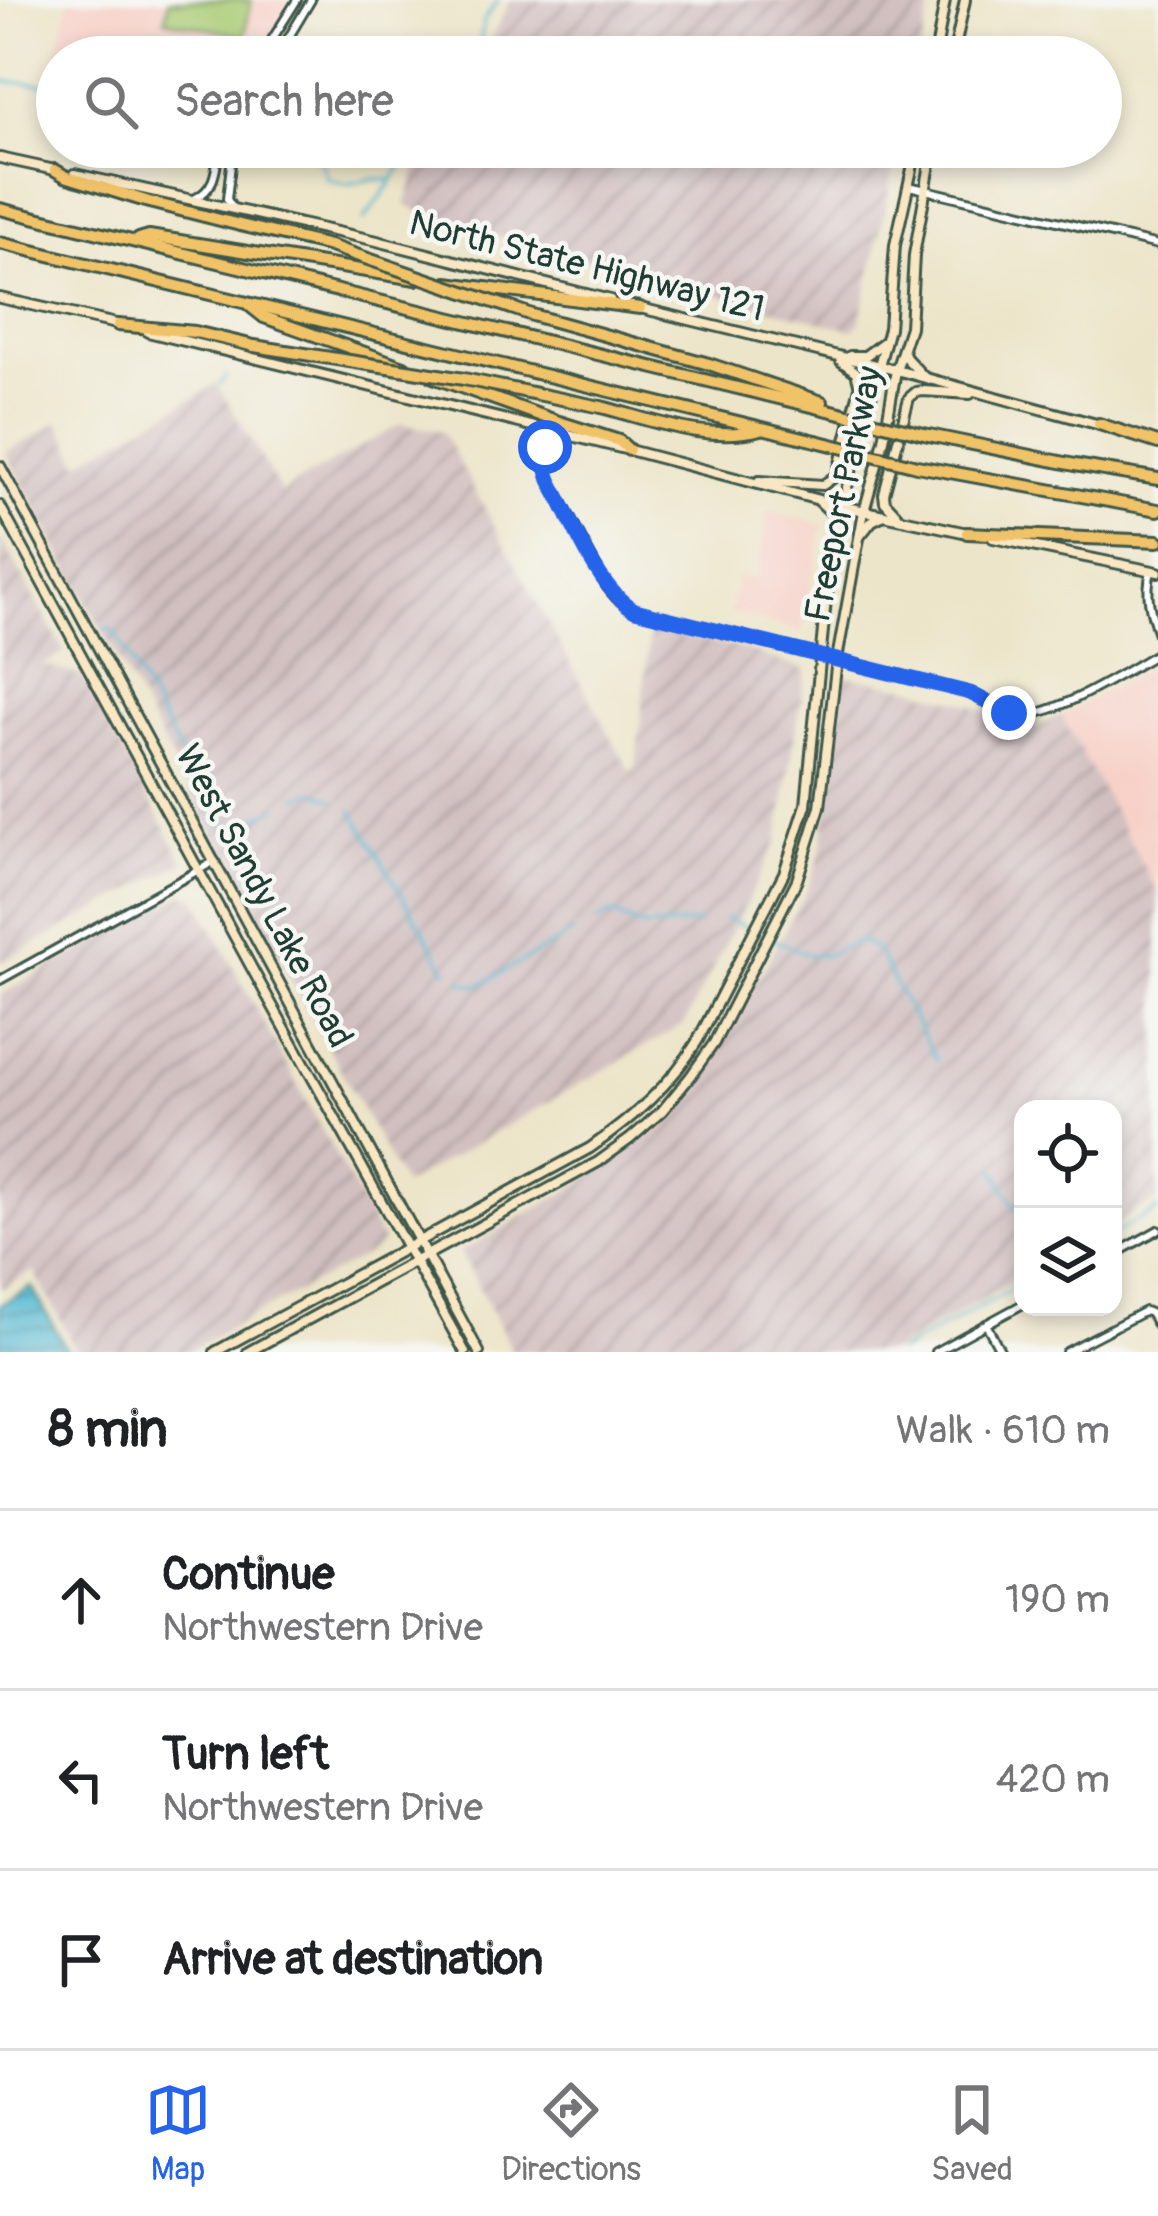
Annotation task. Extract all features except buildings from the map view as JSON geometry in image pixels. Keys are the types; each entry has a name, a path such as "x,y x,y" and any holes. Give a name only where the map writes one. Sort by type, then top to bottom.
{"highway":[{"path":"55,170 149,202 330,246 532,314 710,364 833,405 844,414"},
{"path":"0,209 924,434 1158,479"},
{"path":"135,241 148,236 380,274 640,308"},
{"path":"0,243 916,466 1158,510"},
{"path":"247,303 264,317 619,441 629,450"},
{"path":"118,325 194,332 464,379 716,434 739,435 766,428"},
{"path":"1099,424 1158,441"},
{"path":"967,533 1158,541"}],"main road":[{"path":"938,36 945,0"},
{"path":"957,36 965,0"},
{"name":"North State Highway 121","path":"0,158 36,166"},
{"name":"North State Highway 121","path":"46,168 373,240 1099,424"},
{"name":"Freeport Parkway","path":"406,1247 544,1174 620,1127 652,1099 684,1064 784,873 806,805 819,656 842,506 889,328 895,245 913,168"},
{"name":"Freeport Parkway","path":"413,1260 614,1150 662,1111 714,1043 797,880 820,807 838,659 864,511 910,327 914,255 928,168"},
{"path":"0,298 842,506 1154,571"},
{"path":"834,356 866,356 885,341"},
{"path":"903,348 924,377"},
{"path":"740,480 823,485 837,476 860,387 856,372 834,356"},
{"path":"901,519 889,508 884,494 909,398 923,391 989,395"},
{"name":"West Sandy Lake Road","path":"0,466 479,1352"},
{"path":"818,500 832,513 838,530"},
{"name":"West Sandy Lake Road","path":"0,506 465,1352"},
{"path":"860,537 872,520 884,515"},
{"path":"68,630 84,621"},
{"path":"319,1091 333,1079"},
{"path":"544,1174 552,1187"},
{"path":"219,1351 406,1247"},
{"path":"248,1352 413,1260"},
{"path":"306,1302 314,1316"}],"street":[{"path":"274,36 297,0"},
{"path":"290,36 311,0"},
{"path":"191,200 212,186 215,168"},
{"path":"230,168 226,199 233,209"},
{"path":"909,186 1158,245"},
{"path":"546,431 545,471 607,587 635,610 970,693 1023,716 1046,713 1158,653"},
{"path":"1154,571 1147,592 1158,634"},
{"path":"0,980 215,861"},
{"path":"1122,1250 1158,1230"},
{"path":"935,1352 1014,1309"},
{"path":"1066,1352 1145,1311 1158,1326"},
{"path":"986,1324 1001,1352"}],"shaded area":[{"path":"70,0 297,0 275,36 61,36"},
{"path":"511,0 932,0 924,36 492,36"},
{"path":"418,168 894,168 860,321 853,330 460,227 405,205"},
{"path":"217,384 281,492 401,424 442,431 630,771 636,767 650,630 744,649 806,670 778,840 684,1024 403,1185 6,453 59,422 80,462"},
{"path":"769,510 823,524 802,632 730,613 738,576 756,579"},
{"path":"0,537 65,652 43,665 81,676 184,862 0,963"},
{"path":"1158,665 1158,893 1061,715"},
{"path":"844,675 975,706 1009,726 1038,726 1061,715 1158,893 1158,1199 1122,1220 1122,1100 1014,1100 1014,1281 890,1352 513,1352 460,1252 608,1164 665,1124 694,1094 806,892 821,853"},
{"path":"183,893 196,898 383,1242 186,1352 77,1352 34,1271 0,1289 0,995"}],"green space":[{"path":"169,0 251,0 245,36 165,20"}],"water":[{"path":"32,1287 68,1352 0,1352 0,1305"}],"waterway":[{"path":"481,36 483,22 498,0"},
{"path":"0,81 36,84"},
{"path":"324,168 328,179 346,184 393,180 400,168"},
{"path":"364,220 391,183"},
{"path":"220,384 226,376"},
{"path":"103,629 115,633 217,821 240,824 278,807"},
{"path":"298,798 313,791 334,800"},
{"path":"352,810 447,971"},
{"path":"596,922 611,914 645,928 698,923"},
{"path":"725,918 751,929"},
{"path":"460,981 478,986 573,933"},
{"path":"759,933 809,955 827,955 860,940 877,950 936,1060"},
{"path":"994,1168 1016,1208"},
{"path":"1122,1229 1158,1210"},
{"path":"898,1352 1014,1288"}],"route":[{"path":"545,447 545,471 607,587 625,605 970,693 1009,713"}]}
